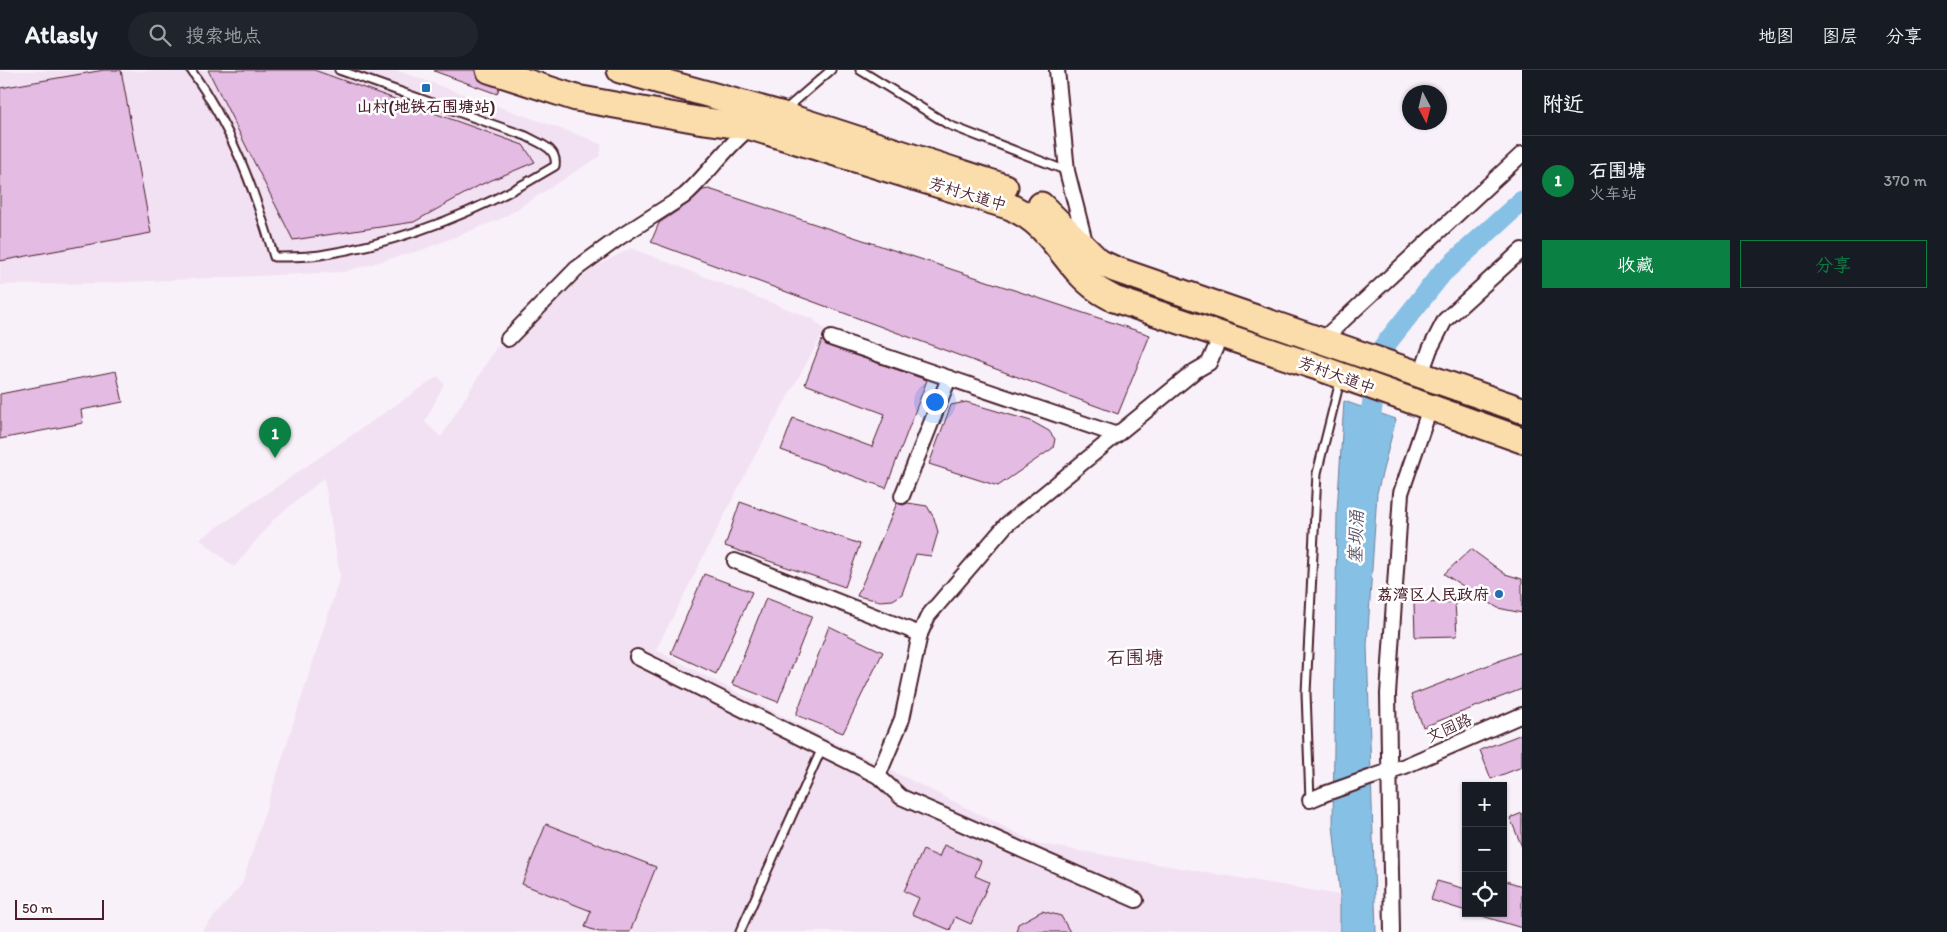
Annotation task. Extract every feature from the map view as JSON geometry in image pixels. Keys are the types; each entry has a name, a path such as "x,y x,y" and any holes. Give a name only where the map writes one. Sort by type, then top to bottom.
{"highway":[{"name":"芳村大道中","path":"489,70 576,98 698,120 751,127 1011,207 1024,214 1048,234 1072,265 1097,289 1114,299 1342,376 1522,440"},
{"name":"芳村大道中","path":"620,70 780,114 1019,192 1047,209 1081,246 1099,262 1114,269 1522,410"},
{"path":"1473,423 1482,421 1491,414 1492,404 1487,398"}],"street":[{"path":"1057,70 1067,171 1086,242"},
{"path":"508,339 576,269 613,242 684,196 722,154 751,127"},
{"path":"1322,340 1522,154"},
{"path":"1421,374 1430,349 1445,320 1522,250"},
{"path":"878,776 902,720 920,634 928,616 1006,525 1194,371 1209,363 1221,335"},
{"path":"831,338 1116,435"},
{"path":"902,496 949,378"},
{"path":"1392,932 1388,694 1401,494 1419,404"},
{"path":"735,561 920,634"},
{"path":"637,657 878,776 901,797 1136,900"},
{"name":"文园路","path":"1310,800 1405,766 1522,715"}],"lane":[{"path":"191,70 208,96 240,156 261,210 274,258 320,255 392,239 442,224 532,181 555,166 556,159 552,150 526,136 339,70"},
{"path":"780,114 831,70"},
{"path":"860,70 949,125 1067,171"},
{"path":"1310,800 1306,693 1318,473 1342,376"},
{"path":"740,932 822,748"}],"shaded area":[{"path":"396,70 590,139 602,145 600,156 503,218 422,250 343,272 106,283 0,285 0,71"},
{"path":"631,248 813,319 825,330 752,461 656,650 814,732 1039,844 1340,895 1340,932 201,932 242,884 340,577 324,478 273,520 234,567 200,539 438,376 444,384 425,422 441,437 497,346 509,345 591,269"}],"water":[{"path":"1344,401 1396,419 1377,493 1367,645 1376,932 1340,932 1340,895 1333,825 1337,512"}],"building":[{"path":"104,70 121,70 151,233 0,261 0,88"},
{"path":"208,70 314,70 523,145 535,162 480,185 414,222 293,240"},
{"path":"475,70 479,80 499,88 497,94 434,71"},
{"path":"709,189 1150,335 1118,414 651,242 659,223 689,203 703,190"},
{"path":"822,340 828,346 927,380 886,488 781,450 793,418 872,447 885,414 805,384"},
{"path":"116,371 123,402 81,410 83,423 0,439 0,394"},
{"path":"966,402 1031,421 1049,431 1055,439 1053,448 998,486 929,464 951,405"},
{"path":"740,502 860,544 845,587 725,546"},
{"path":"897,503 927,506 934,518 938,532 931,556 916,554 902,594 893,600 880,601 857,596"},
{"name":"荔湾区人民政府","path":"1471,549 1505,574 1522,579 1522,613 1498,608 1444,574"},
{"path":"704,574 752,592 716,674 671,653"},
{"path":"766,598 812,616 778,702 732,684"},
{"path":"1455,602 1457,636 1415,637 1414,603"},
{"path":"829,626 883,652 843,733 796,715"},
{"path":"1522,652 1522,689 1423,727 1411,695"},
{"path":"1522,734 1522,767 1491,779 1480,750"},
{"path":"1522,813 1522,847 1510,818"},
{"path":"546,824 656,867 630,932 599,932 585,927 591,911 522,884"},
{"path":"944,845 981,861 975,876 989,882 971,924 955,917 950,930 912,914 919,898 904,891 923,850 939,857"},
{"path":"1437,881 1462,888 1462,910 1431,900"},
{"path":"1507,881 1522,886 1522,928 1485,917 1507,917"},
{"path":"1042,911 1061,916 1070,932 1016,932 1018,924"}],"waterway":[{"name":"塞坝涌","path":"1367,438 1381,350 1442,273 1522,201"}],"place":[{"name":"山村(地铁石围塘站)","path":"426,88"},
{"name":"石围塘","path":"275,458"},
{"name":"荔湾区人民政府","path":"1499,594"}],"district":[{"name":"石围塘","path":"1135,657"}]}
